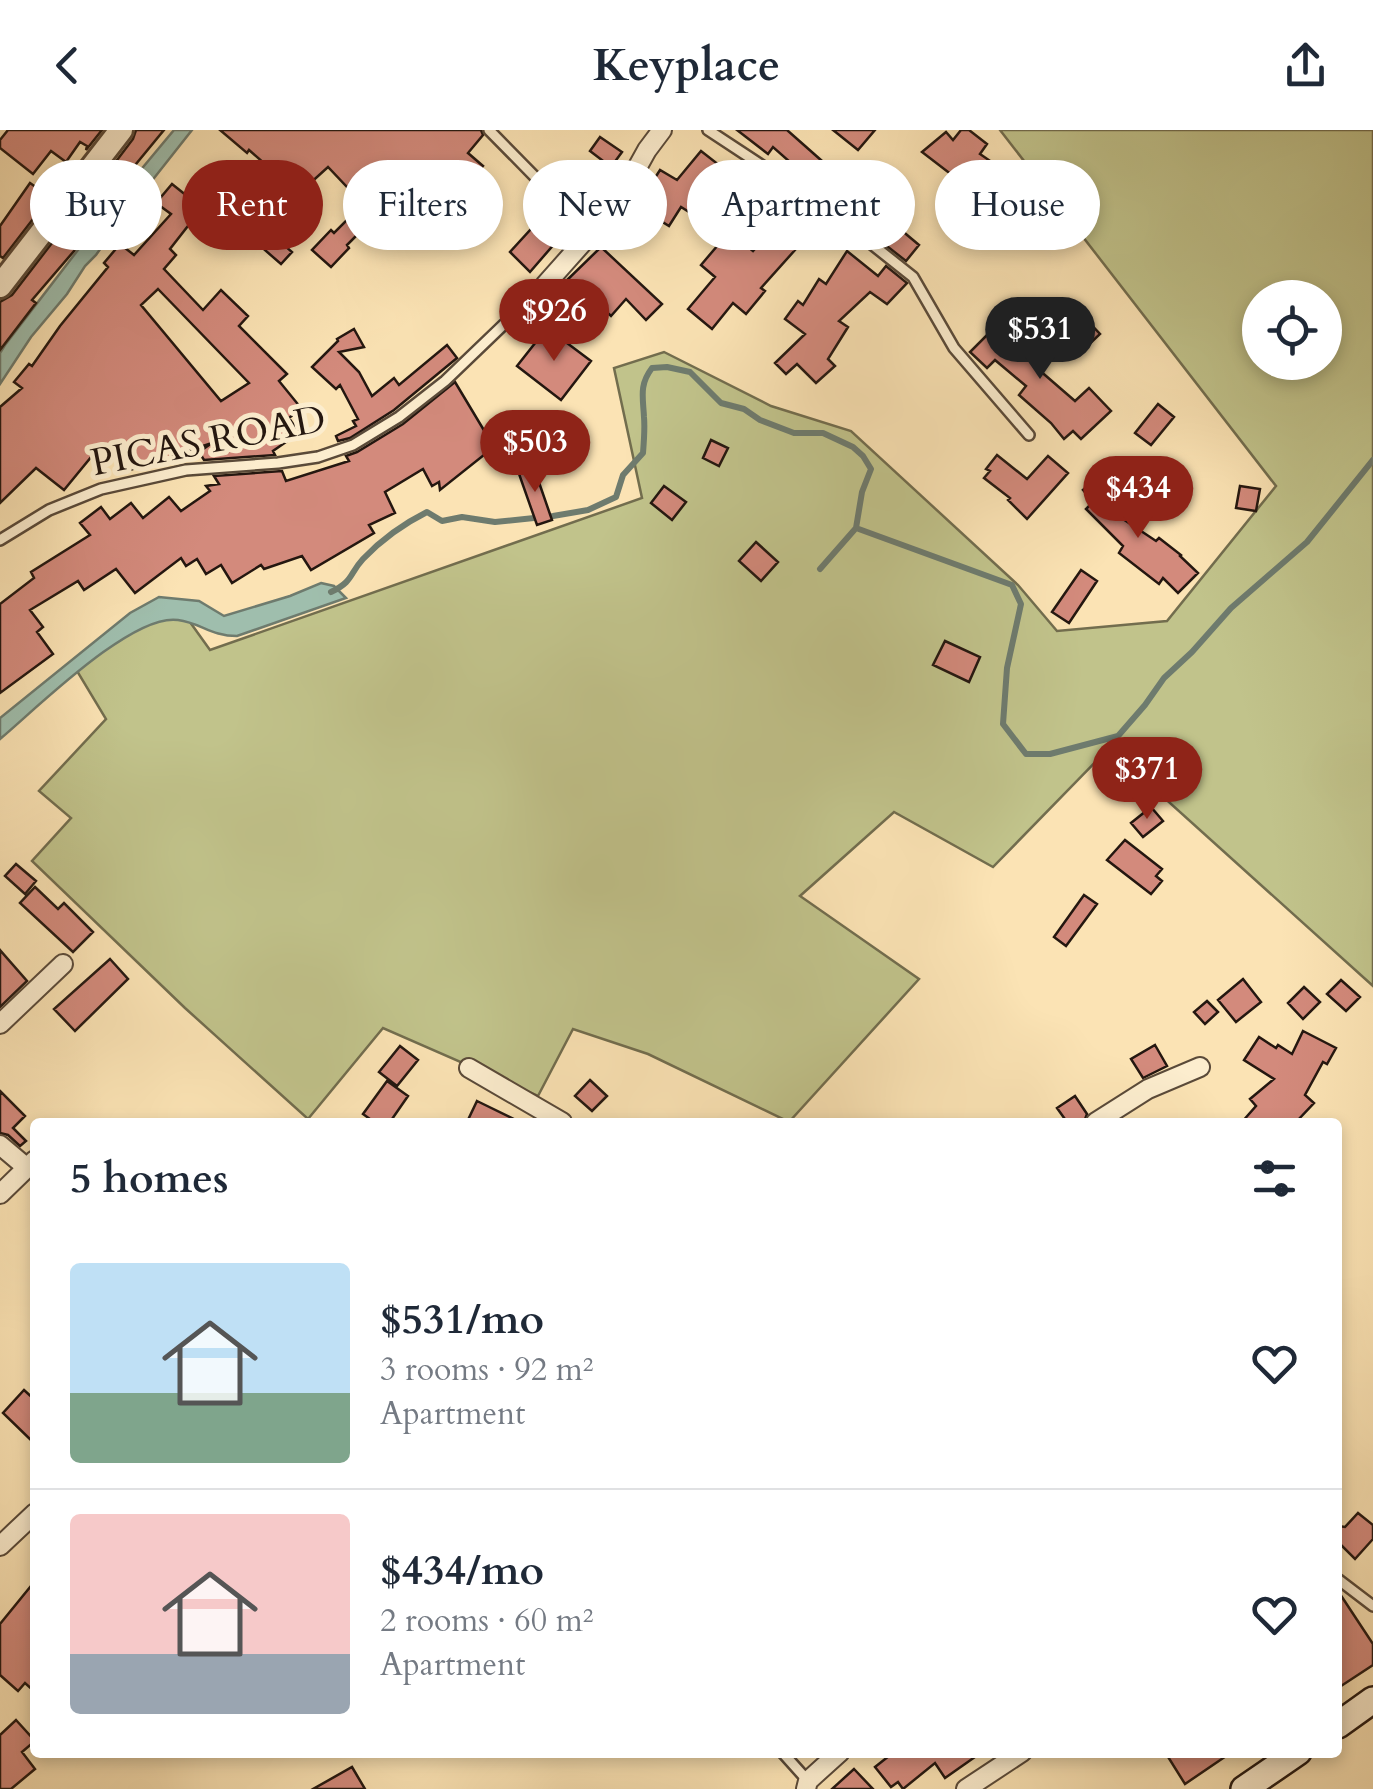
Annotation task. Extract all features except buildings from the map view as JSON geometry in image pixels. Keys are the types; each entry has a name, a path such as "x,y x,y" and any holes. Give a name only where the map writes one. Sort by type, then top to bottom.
{"main road":[{"path":"1342,1722 1373,1700"},
{"path":"1244,1789 1289,1758"}],"street":[{"path":"4,274 120,130"},
{"name":"PICAS ROAD","path":"641,160 662,130"},
{"name":"PICAS ROAD","path":"545,285 578,250"},
{"path":"0,1024 63,964"},
{"path":"469,1068 555,1118"},
{"path":"1102,1118 1148,1090 1200,1068"},
{"path":"0,1145 30,1164 0,1194"},
{"path":"4,1538 30,1517"},
{"path":"807,1785 834,1758"},
{"path":"966,1789 1013,1758"}],"lane":[{"path":"489,130 523,165"},
{"path":"708,130 825,207 913,278 954,348 1029,435"},
{"name":"PICAS ROAD","path":"0,540 49,510 101,489 186,470 318,457 353,445 445,381 545,285"},
{"path":"1342,1582 1373,1606"},
{"path":"787,1758 807,1785"}],"green space":[{"path":"1000,130 1373,130 1373,986 1109,748 993,867 894,812 800,896 919,979 793,1118 781,1118 648,1054 573,1029 538,1096 383,1028 307,1118 32,861 71,818 39,791 106,719 74,666 177,604 210,650 642,498 614,368 664,352 771,406 851,431 1018,585 1057,631 1167,621 1276,486 1093,250 1100,250 1100,160 1023,160"}],"shaded area":[{"path":"174,130 192,130 162,168 162,160 149,160"},
{"path":"78,250 100,250 31,337 0,384 0,353"},
{"path":"321,583 334,586 346,598 237,636 178,620 136,631 85,666 0,739 0,718 130,613 159,597 199,601 224,616"}],"waterway":[{"path":"331,592 348,581 363,559 385,539 427,512 442,521 462,517 495,522 588,510 616,497 623,475 643,453 643,391 648,374 652,368 667,367 690,372 721,403 744,409 794,433 823,433 863,456 871,469 862,492 856,528 1012,585 1021,604 1007,668 1003,724 1026,754 1050,754 1118,736 1164,678 1231,608 1307,542 1373,460"},
{"path":"820,569 856,528"}]}
